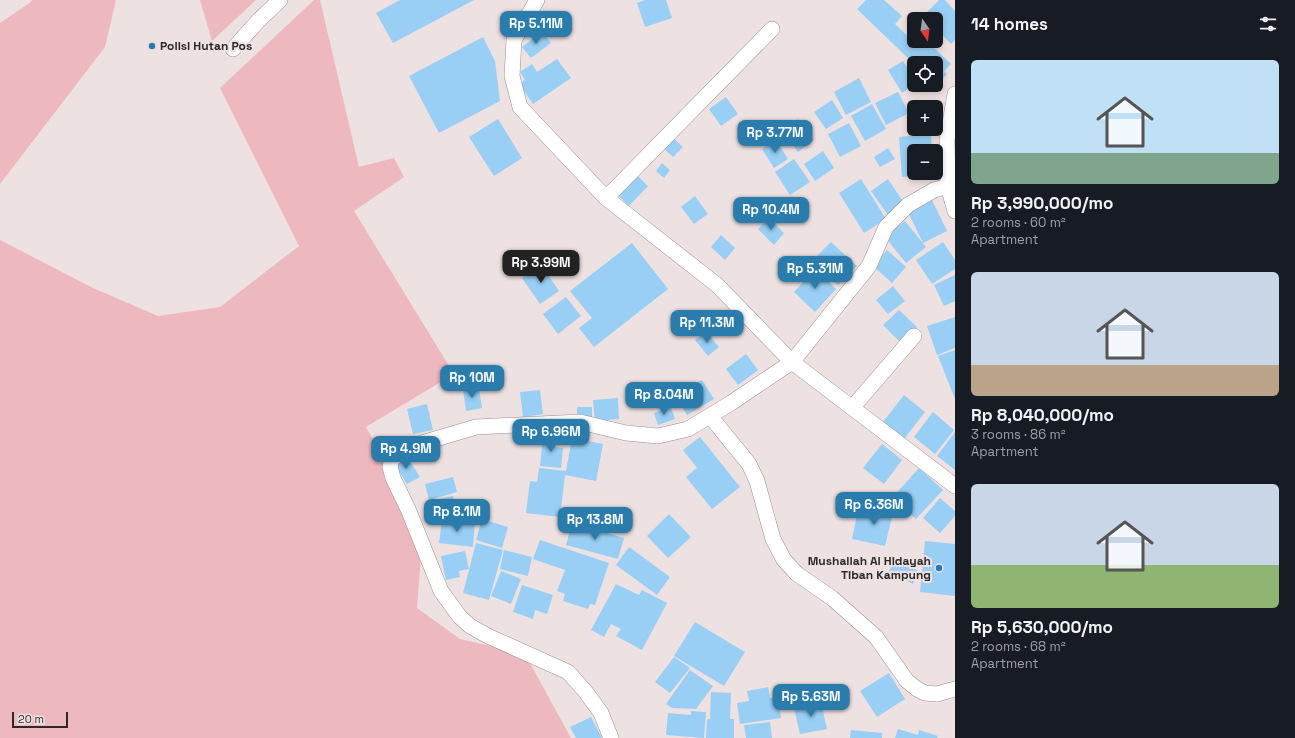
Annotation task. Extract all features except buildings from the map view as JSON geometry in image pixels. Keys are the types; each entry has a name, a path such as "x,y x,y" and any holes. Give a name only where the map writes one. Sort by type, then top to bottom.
{"street":[{"path":"233,49 259,20 280,0"},
{"path":"537,0 514,40 512,76 520,107 606,198 717,285 792,362 955,486"},
{"path":"606,198 772,28"},
{"path":"955,94 947,140 948,186 955,211"},
{"path":"611,738 601,713 585,691 568,672 488,636 470,626 460,617 441,591 408,509 393,478 390,467 392,459 397,454 422,443 476,427 580,422 626,433 658,436 688,429 792,362 869,266 886,227 908,205 934,190 948,186"},
{"path":"852,408 914,336"},
{"path":"710,416 749,464 757,481 773,539 784,560 797,574 832,598 876,637 907,681 917,689 925,693 937,694 955,689"}],"shaded area":[{"path":"32,0 116,0 105,47 0,184 0,23"},
{"path":"200,0 256,0 212,41"},
{"path":"314,0 320,0 359,167 394,158 404,177 354,211 454,374 366,427 423,530 417,608 460,639 525,654 571,738 0,738 0,240 93,288 158,316 220,307 299,246 220,88"}],"place":[{"name":"Polisi Hutan Pos","path":"152,46"},
{"name":"Mushallah Al Hidayah Tiban Kampung","path":"939,568"}]}
